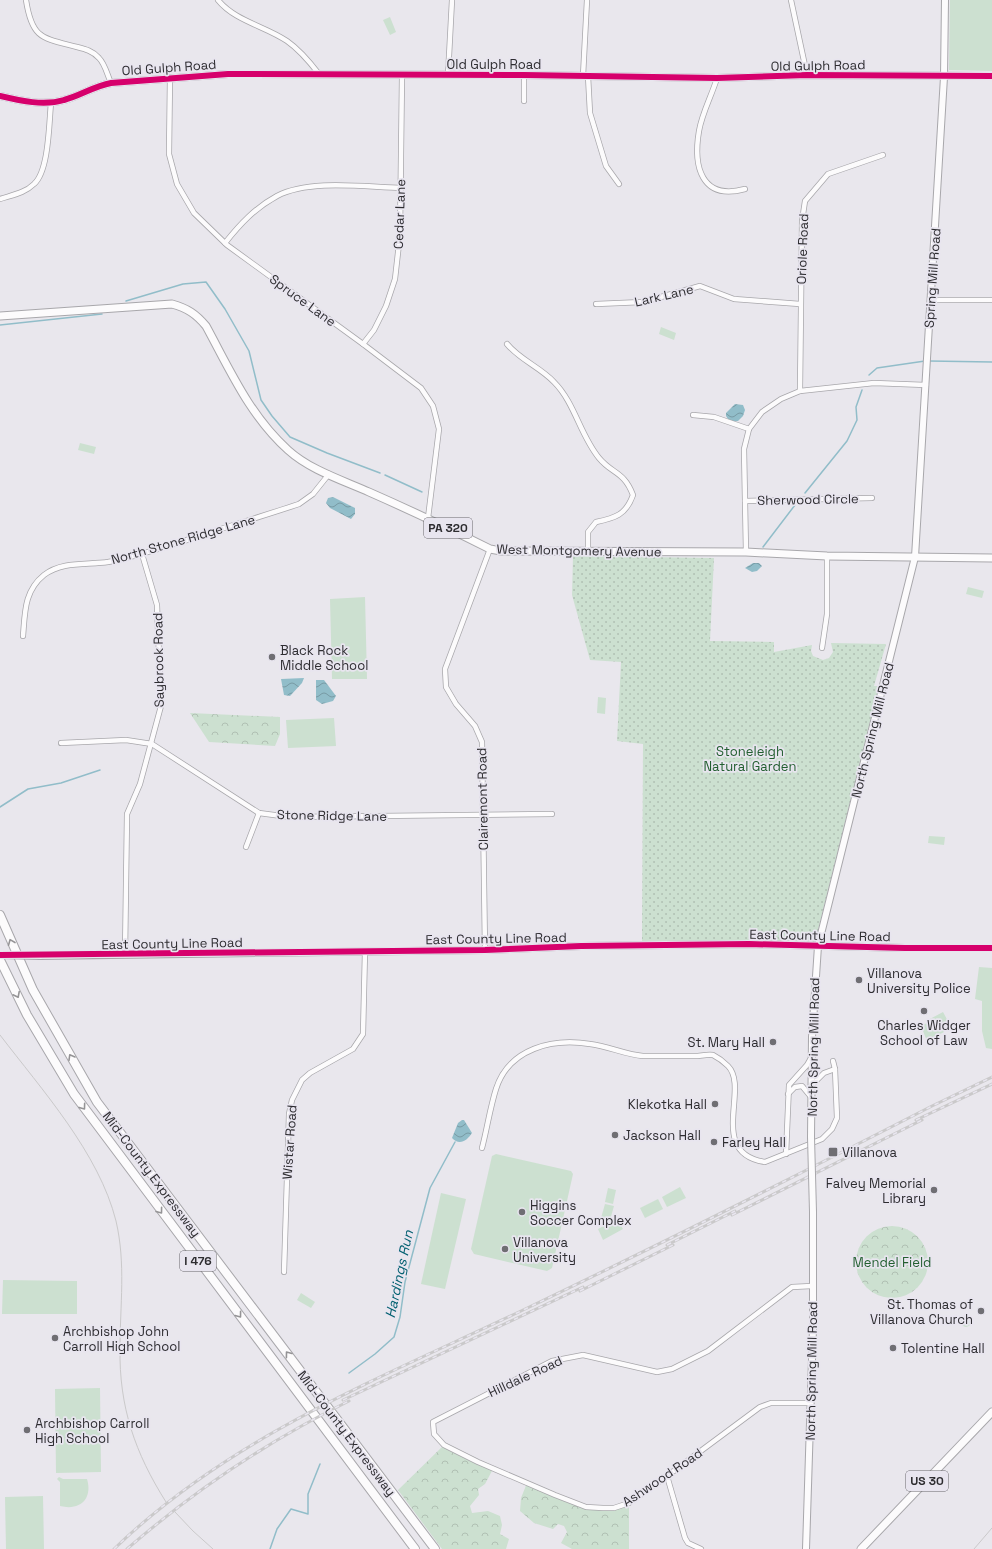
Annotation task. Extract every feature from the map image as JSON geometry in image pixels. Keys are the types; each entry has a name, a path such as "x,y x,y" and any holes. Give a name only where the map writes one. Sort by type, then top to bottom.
{"highway":[{"name":"Mid-County Expressway","path":"0,915 32,990 98,1102 435,1549"},
{"name":"Mid-County Expressway","path":"0,960 27,1015 74,1094 415,1549"},
{"path":"422,1532 439,1549"}],"main road":[{"name":"Spring Mill Road","path":"915,557 944,77 946,0"},
{"name":"West Montgomery Avenue","path":"0,316 172,304 190,310 198,316 206,326 247,402 263,423 288,450 300,459 330,474 428,518 490,548 501,551 588,550 746,552 826,556 992,558"},
{"name":"North Spring Mill Road","path":"806,1549 813,1328 813,1212 811,1137 812,1052 818,946 915,557"},
{"name":"US 30","path":"861,1549 992,1412"}],"street":[{"path":"26,0 30,22 36,31 50,40 91,52 103,62 111,83"},
{"path":"218,0 228,9 243,18 286,40 306,56 319,74"},
{"path":"448,75 452,0"},
{"path":"587,0 586,76 590,113 606,166 619,184"},
{"path":"791,0 807,75"},
{"name":"Old Gulph Road","path":"0,96 51,103 66,100 98,86 111,83 170,77 228,74 524,75 717,78 807,75 944,77 992,76"},
{"name":"Cedar Lane","path":"363,344 374,330 386,306 394,280 400,235 402,75"},
{"path":"524,75 524,101"},
{"name":"Spruce Lane","path":"170,77 169,154 177,184 194,213 225,243 363,344 420,388 433,406 439,429 428,518"},
{"path":"717,78 700,130 699,170 704,181 720,191 733,192 745,189"},
{"path":"0,199 25,191 35,184 42,173 51,103"},
{"name":"Oriole Road","path":"800,391 802,221 805,201 828,174 883,155"},
{"path":"225,243 240,224 256,210 278,196 301,189 320,186 401,188"},
{"name":"Lark Lane","path":"596,304 643,302 700,286 734,299 800,304"},
{"path":"931,300 992,300"},
{"path":"507,344 514,352 555,382 568,399 577,421 599,459 628,482 633,495 629,506 615,518 596,522 588,532 588,550"},
{"path":"746,552 744,448 749,429 762,412 781,399 800,391 874,383 926,385"},
{"path":"693,415 714,417 749,429"},
{"name":"North Stone Ridge Lane","path":"23,636 26,602 36,583 44,575 62,566 107,562 142,554 299,504 313,494 330,474"},
{"name":"Sherwood Circle","path":"745,500 872,498"},
{"name":"Clairemont Road","path":"485,950 482,742 475,726 456,704 446,687 444,669 490,548"},
{"name":"Saybrook Road","path":"125,955 127,814 140,784 161,706 157,605 142,554"},
{"path":"822,648 827,614 828,579 826,556"},
{"name":"Stone Ridge Lane","path":"61,743 126,740 152,744 259,813 289,817 552,814"},
{"path":"246,847 259,813"},
{"name":"East County Line Road","path":"0,956 485,950 581,946 749,944 992,948"},
{"name":"Wistar Road","path":"284,1272 289,1120 292,1100 302,1080 310,1073 353,1048 363,1034 365,951"},
{"path":"482,1148 496,1088 505,1072 519,1057 532,1049 555,1042 592,1044 641,1056 713,1055 729,1067 734,1078 733,1133 736,1144 747,1156 764,1162 822,1139 832,1129 837,1118 835,1069 833,1061"},
{"path":"786,1154 789,1085 807,1065 812,1052"},
{"path":"812,1085 824,1073 835,1069"},
{"path":"788,1094 795,1087 802,1086 812,1098"},
{"name":"Hilldale Road","path":"432,1422 552,1361 567,1357 583,1355 657,1372 672,1369 708,1351 792,1287 812,1286"},
{"name":"Ashwood Road","path":"432,1422 434,1434 444,1445 478,1462 586,1507 614,1508 629,1503 668,1476 760,1407 771,1403 811,1403"},
{"path":"668,1476 684,1538 688,1543 700,1549"}],"green space":[{"path":"950,0 992,0 992,71 949,70"},
{"path":"390,17 396,32 390,35 383,20"},
{"path":"661,327 676,333 674,340 659,334"},
{"path":"80,443 96,447 94,454 78,450"},
{"name":"Stoneleigh Natural Garden","path":"573,556 714,558 710,641 774,642 774,652 812,645 811,651 813,656 823,660 829,658 833,652 831,643 886,644 874,686 879,686 815,942 642,943 643,744 617,741 621,662 590,660 572,595"},
{"path":"968,587 984,591 982,598 966,594"},
{"path":"365,597 367,679 332,679 330,599"},
{"path":"598,697 606,698 605,714 597,713"},
{"path":"190,713 280,717 280,734 275,746 209,742"},
{"path":"334,718 336,746 288,748 286,720"},
{"path":"929,836 945,837 944,845 928,843"},
{"path":"979,967 992,968 992,1049 986,1048 982,1031 982,1001 975,999"},
{"path":"943,1012 949,1023 942,1027 944,1032 927,1041 921,1026 929,1022 928,1020"},
{"name":"Higgins Soccer Complex","path":"496,1154 571,1171 573,1174 552,1268 547,1271 474,1254 471,1249 492,1156"},
{"path":"680,1187 686,1198 667,1207 662,1197"},
{"path":"608,1188 616,1190 613,1204 605,1202"},
{"path":"441,1193 466,1199 445,1289 421,1284"},
{"path":"658,1199 663,1209 645,1218 640,1208"},
{"path":"605,1204 614,1206 610,1220 601,1218"},
{"path":"617,1219 623,1229 603,1240 598,1229"},
{"name":"Mendel Field","path":"892,1226 906,1229 918,1236 925,1248 928,1262 925,1276 918,1288 906,1295 892,1298 878,1295 866,1288 859,1276 856,1262 859,1248 866,1236 878,1229"},
{"path":"3,1280 77,1281 77,1314 2,1314"},
{"path":"301,1293 315,1302 311,1308 297,1300"},
{"path":"964,1317 968,1317 970,1318 970,1326 964,1327 961,1324 961,1320"},
{"path":"100,1388 101,1472 56,1473 55,1389"},
{"path":"444,1445 493,1469 485,1484 478,1489 479,1495 470,1506 472,1513 488,1511 500,1516 502,1525 500,1534 509,1539 506,1549 442,1549 398,1490"},
{"path":"59,1477 63,1479 87,1479 88,1492 83,1502 74,1507 60,1506 60,1482 57,1479"},
{"path":"527,1483 586,1507 603,1508 629,1503 629,1549 572,1549 561,1543 567,1532 564,1526 558,1524 553,1529 534,1523 520,1511 521,1498"},
{"path":"43,1496 44,1549 6,1549 5,1497"}],"water":[{"path":"735,404 743,405 745,410 743,416 738,421 730,422 726,416 726,413"},
{"path":"333,497 355,508 355,514 351,519 330,508 326,503 328,498"},
{"path":"753,563 759,563 762,566 757,571 752,572 745,568"},
{"path":"304,678 302,683 290,696 284,695 281,679"},
{"path":"316,680 324,680 336,696 333,701 322,704 316,700"},
{"path":"464,1120 472,1133 463,1142 457,1142 452,1138 458,1123"}],"waterway":[{"path":"126,301 183,284 206,282 225,309 249,351 261,400 272,416 290,437 380,473"},
{"path":"0,325 102,314"},
{"path":"869,375 877,368 925,361"},
{"path":"929,361 992,362"},
{"path":"805,493 847,441 857,420 856,407 862,390"},
{"path":"385,475 422,492"},
{"path":"763,547 795,505"},
{"path":"0,807 28,789 61,783 100,770"},
{"name":"Hardings Run","path":"349,1373 375,1354 394,1337 400,1317 405,1282 430,1188 455,1142"},
{"name":"Hardings Run","path":"270,1549 277,1529 291,1509 308,1514 308,1494 320,1464"}],"tram line":[{"path":"0,1035 51,1100 67,1123 97,1171 108,1196 116,1221 121,1253 122,1284 120,1370 122,1390 131,1429 138,1447 155,1484 166,1502"},
{"path":"175,1512 213,1549"},
{"path":"974,1549 992,1528"}],"railway":[{"path":"114,1549 159,1509 206,1474 256,1442 307,1414 413,1361 624,1261 992,1077"},
{"path":"916,1120 992,1084"},
{"path":"732,1215 922,1120"},
{"path":"667,1245 735,1211"},
{"path":"580,1291 673,1245"},
{"path":"343,1400 583,1287"},
{"path":"127,1549 179,1507 233,1468 319,1416 349,1401"}],"cycle path":[{"path":"0,96 24,101 49,103 70,98 99,86 111,83 228,74 524,75 717,78 807,75 992,76"},
{"path":"0,955 485,950 581,946 749,944 905,948 992,948"}],"place":[{"name":"Black Rock Middle School","path":"272,657"},
{"name":"Villanova University Police","path":"859,980"},
{"name":"Charles Widger School of Law","path":"924,1011"},
{"name":"St. Mary Hall","path":"773,1042"},
{"name":"Klekotka Hall","path":"715,1104"},
{"name":"Jackson Hall","path":"615,1135"},
{"name":"Farley Hall","path":"714,1142"},
{"name":"Villanova","path":"833,1152"},
{"name":"Falvey Memorial Library","path":"934,1190"},
{"name":"Higgins Soccer Complex","path":"522,1212"},
{"name":"Villanova University","path":"505,1249"},
{"name":"St. Thomas of Villanova Church","path":"981,1311"},
{"name":"Archbishop John Carroll High School","path":"55,1338"},
{"name":"Tolentine Hall","path":"893,1348"},
{"name":"Archbishop Carroll High School","path":"27,1430"}]}
